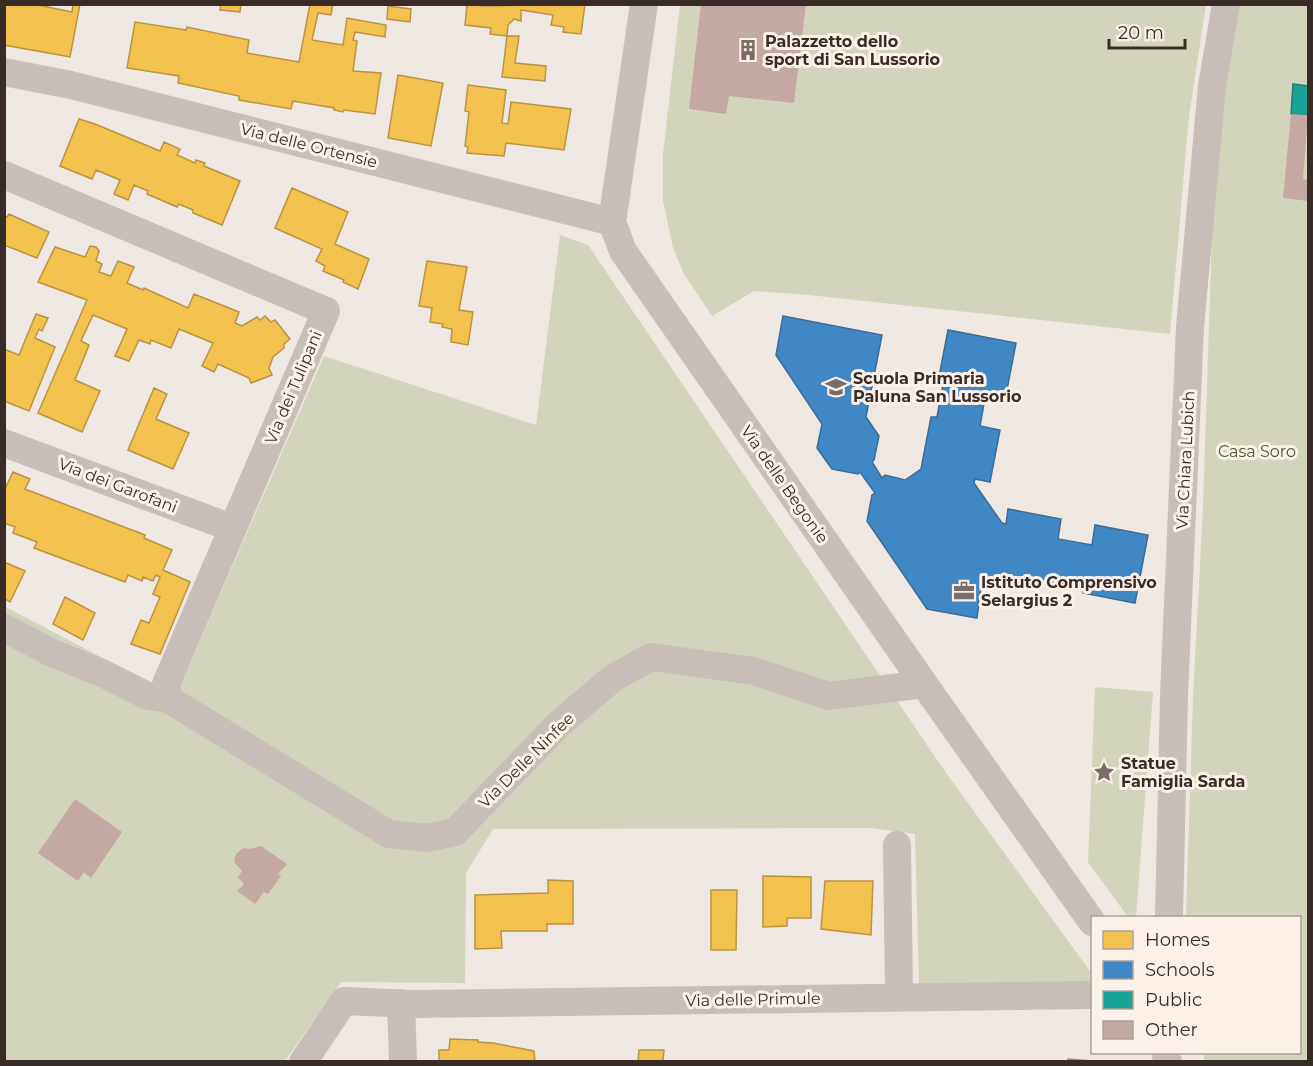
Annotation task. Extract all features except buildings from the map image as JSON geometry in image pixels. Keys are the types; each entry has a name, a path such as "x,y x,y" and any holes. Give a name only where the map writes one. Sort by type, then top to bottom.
{"street":[{"name":"Via delle Begonie","path":"644,4 612,222 623,251 1091,921"},
{"name":"Via Chiara Lubich","path":"1169,916 1174,695 1191,327 1212,86 1226,4"},
{"name":"Via delle Ortensie","path":"4,72 71,85 612,222"},
{"name":"Via dei Tulipani","path":"4,175 326,311 232,528 167,692"},
{"name":"Via dei Garofani","path":"4,442 232,528"},
{"name":"Via Delle Ninfee","path":"4,628 52,653 104,674 148,696 167,692 389,834 427,838 455,832 559,724 613,678 651,657 754,671 829,696 924,684"},
{"path":"897,844 899,998"},
{"name":"Via delle Primule","path":"303,1062 344,1001 408,1003 1091,995"},
{"path":"403,1062 408,1003"}],"green space":[{"path":"680,5 1206,5 1189,116 1170,334 754,291 712,316 684,274 673,248 663,201 663,154"},
{"name":"Casa Soro","path":"1226,5 1308,5 1308,1061 1205,1061 1203,1054 1301,1054 1301,916 1186,916 1193,697 1203,507 1218,48"},
{"path":"560,235 588,245 944,770 1091,973 1091,987 919,984 915,834 871,828 493,829 466,873 465,983 341,982 285,1061 5,1061 4,606 154,685 179,689 324,356 536,425"},
{"path":"1095,687 1153,692 1136,916 1127,916 1088,862"}],"place":[{"name":"Palazzetto dello sport di San Lussorio","path":"748,50"},
{"name":"Scuola Primaria Paluna San Lussorio","path":"836,387"},
{"name":"Istituto Comprensivo Selargius 2","path":"964,591"},
{"name":"Statue Famiglia Sarda","path":"1104,772"}]}
